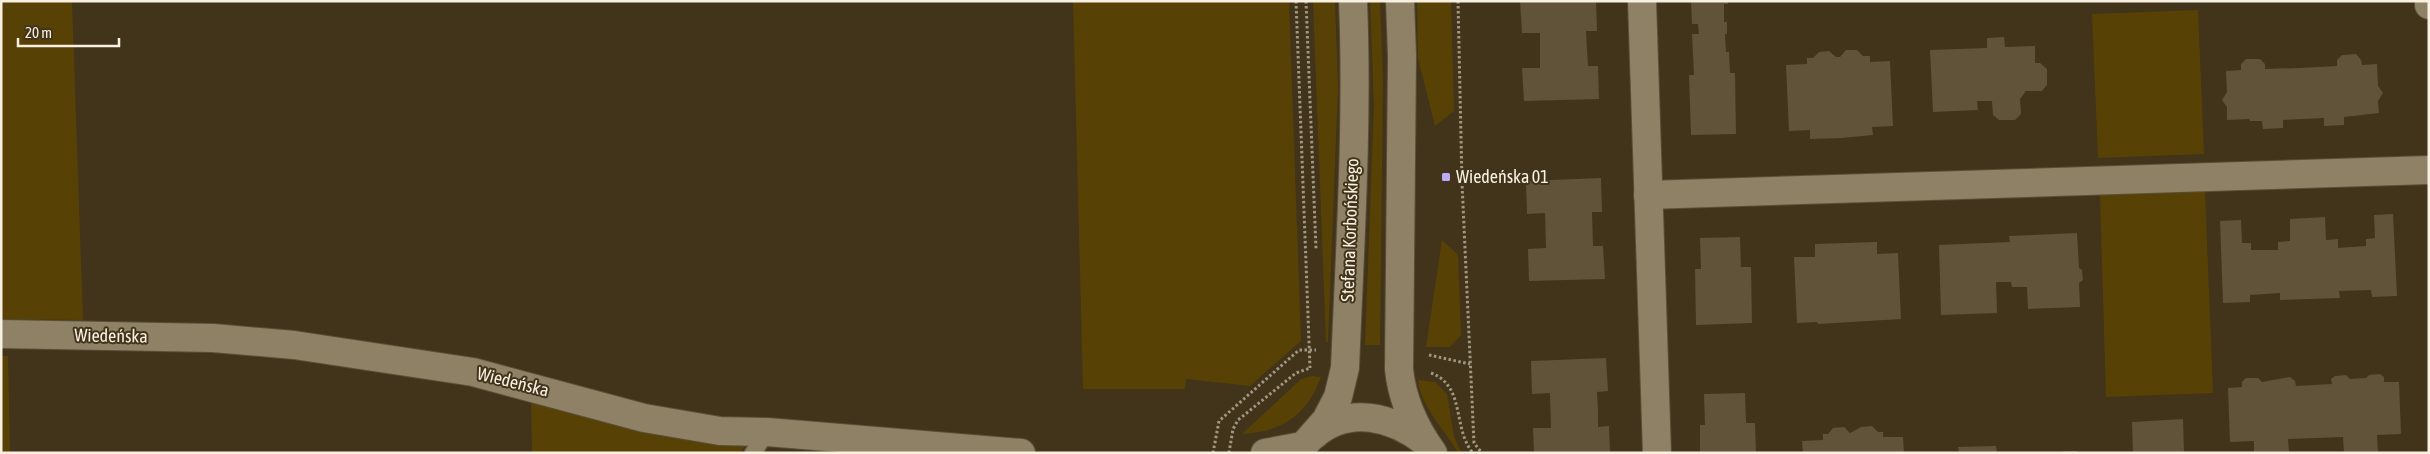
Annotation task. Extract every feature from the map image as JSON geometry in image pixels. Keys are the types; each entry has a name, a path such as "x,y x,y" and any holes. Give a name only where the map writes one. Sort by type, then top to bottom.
{"street":[{"name":"Stefana Korbońskiego","path":"1299,449 1326,420 1338,397 1345,368 1355,84 1353,1"},
{"path":"1400,1 1402,56 1400,369 1404,398 1430,448"},
{"path":"1642,1 1657,453"},
{"path":"1648,195 2429,170"},
{"name":"Wiedeńska","path":"1,334 213,338 294,345 473,372 644,418 720,431 760,442 1021,453"},
{"path":"1265,453 1299,449 1320,430 1341,421 1364,417 1387,420 1408,429 1430,448"}],"path":[{"path":"1296,1 1310,368"},
{"path":"1306,1 1316,250"},
{"path":"1458,1 1462,183 1474,443 1482,453"},
{"path":"1213,453 1219,421 1299,350 1320,350"},
{"path":"1229,453 1233,429 1238,420 1296,373 1316,368"},
{"path":"1423,372 1441,376 1454,391 1461,432 1473,453"}],"shaded area":[{"path":"1,1 72,1 83,320 1,319"},
{"path":"1073,1 1289,1 1301,341 1250,386 1186,379 1185,389 1083,389"},
{"path":"1313,1 1335,1 1338,87 1328,342 1326,342"},
{"path":"1370,1 1380,1 1383,80 1380,345 1365,345 1374,106"},
{"path":"1417,1 1451,1 1454,111 1435,126 1418,58"},
{"path":"2198,10 2204,154 2098,158 2092,14"},
{"path":"2205,191 2213,393 2106,397 2100,195"},
{"path":"1442,240 1458,255 1461,335 1450,347 1426,347"},
{"path":"1,356 8,356 10,453 1,453"},
{"path":"1312,376 1321,377 1308,402 1291,419 1269,430 1242,434 1301,379"},
{"path":"1418,380 1435,382 1447,394 1454,436 1461,453 1458,453 1429,409 1420,390"},
{"path":"531,400 630,426 745,446 740,453 532,453"}],"building":[{"path":"1520,1 1596,1 1597,31 1586,31 1588,66 1598,66 1599,99 1524,101 1522,68 1540,68 1540,33 1522,33"},
{"path":"1691,1 1728,1 1728,4 1724,4 1724,22 1727,22 1727,34 1725,34 1726,52 1729,52 1730,73 1735,73 1736,134 1691,135 1689,75 1694,75 1692,34 1699,34 1698,24 1692,24"},
{"path":"2004,37 2005,47 2035,46 2035,63 2040,63 2047,69 2047,85 2042,91 2026,91 2020,99 2021,114 2015,120 1999,120 1993,115 1992,101 1977,101 1978,110 1933,112 1930,50 1987,48 1987,38"},
{"path":"1846,50 1857,50 1863,56 1870,56 1870,62 1890,61 1893,126 1872,127 1873,135 1841,138 1810,139 1810,130 1789,131 1786,65 1807,64 1807,58 1813,58 1819,52 1829,51 1836,57 1840,57"},
{"path":"2356,54 2361,60 2362,65 2377,64 2378,86 2383,93 2378,101 2379,113 2344,117 2344,125 2324,126 2324,118 2283,120 2283,128 2263,129 2262,121 2250,121 2249,119 2227,120 2227,107 2222,100 2227,92 2226,71 2241,70 2241,64 2246,59 2260,59 2265,64 2265,69 2301,68 2337,66 2337,60 2342,55"},
{"path":"1601,178 1602,212 1592,212 1593,246 1603,246 1605,279 1529,281 1528,249 1546,248 1545,213 1527,214 1526,181"},
{"path":"2393,214 2397,296 2372,297 2371,290 2339,291 2340,298 2280,300 2280,293 2250,295 2250,302 2223,303 2220,221 2241,220 2242,243 2251,243 2251,250 2278,250 2278,242 2290,241 2290,219 2325,217 2326,240 2338,239 2338,248 2366,246 2366,239 2375,238 2374,215"},
{"path":"2077,233 2079,268 2082,270 2083,280 2079,283 2080,307 2028,309 2027,287 2012,287 2011,282 1996,282 1997,313 1941,315 1939,245 2010,242 2009,236"},
{"path":"1740,237 1741,267 1751,267 1752,323 1696,325 1695,269 1701,269 1700,238"},
{"path":"1877,242 1877,254 1898,253 1901,319 1818,324 1817,322 1797,323 1794,257 1815,257 1815,244"},
{"path":"1606,358 1608,391 1597,392 1598,427 1609,426 1610,453 1534,453 1533,428 1551,428 1550,393 1532,394 1531,361"},
{"path":"2380,374 2384,377 2384,382 2399,382 2401,434 2377,435 2378,453 2344,453 2343,437 2288,439 2289,453 2254,453 2254,441 2230,442 2228,388 2242,387 2242,382 2246,378 2258,378 2262,382 2290,377 2295,381 2296,386 2332,384 2331,379 2335,376 2346,375 2350,379 2366,378 2369,375"},
{"path":"1745,393 1746,423 1755,423 1756,453 1700,453 1700,425 1705,425 1704,394"},
{"path":"2183,419 2184,453 2133,453 2132,422"},
{"path":"1872,426 1878,432 1883,432 1883,437 1903,437 1904,453 1803,453 1802,441 1823,440 1823,434 1828,434 1833,428 1844,427 1850,433 1861,427"},
{"path":"1996,446 1997,453 1959,453 1958,447"},
{"path":"2063,451 2077,451 2077,453 2063,453"}],"place":[{"name":"Wiedeńska 01","path":"1446,177"}]}
